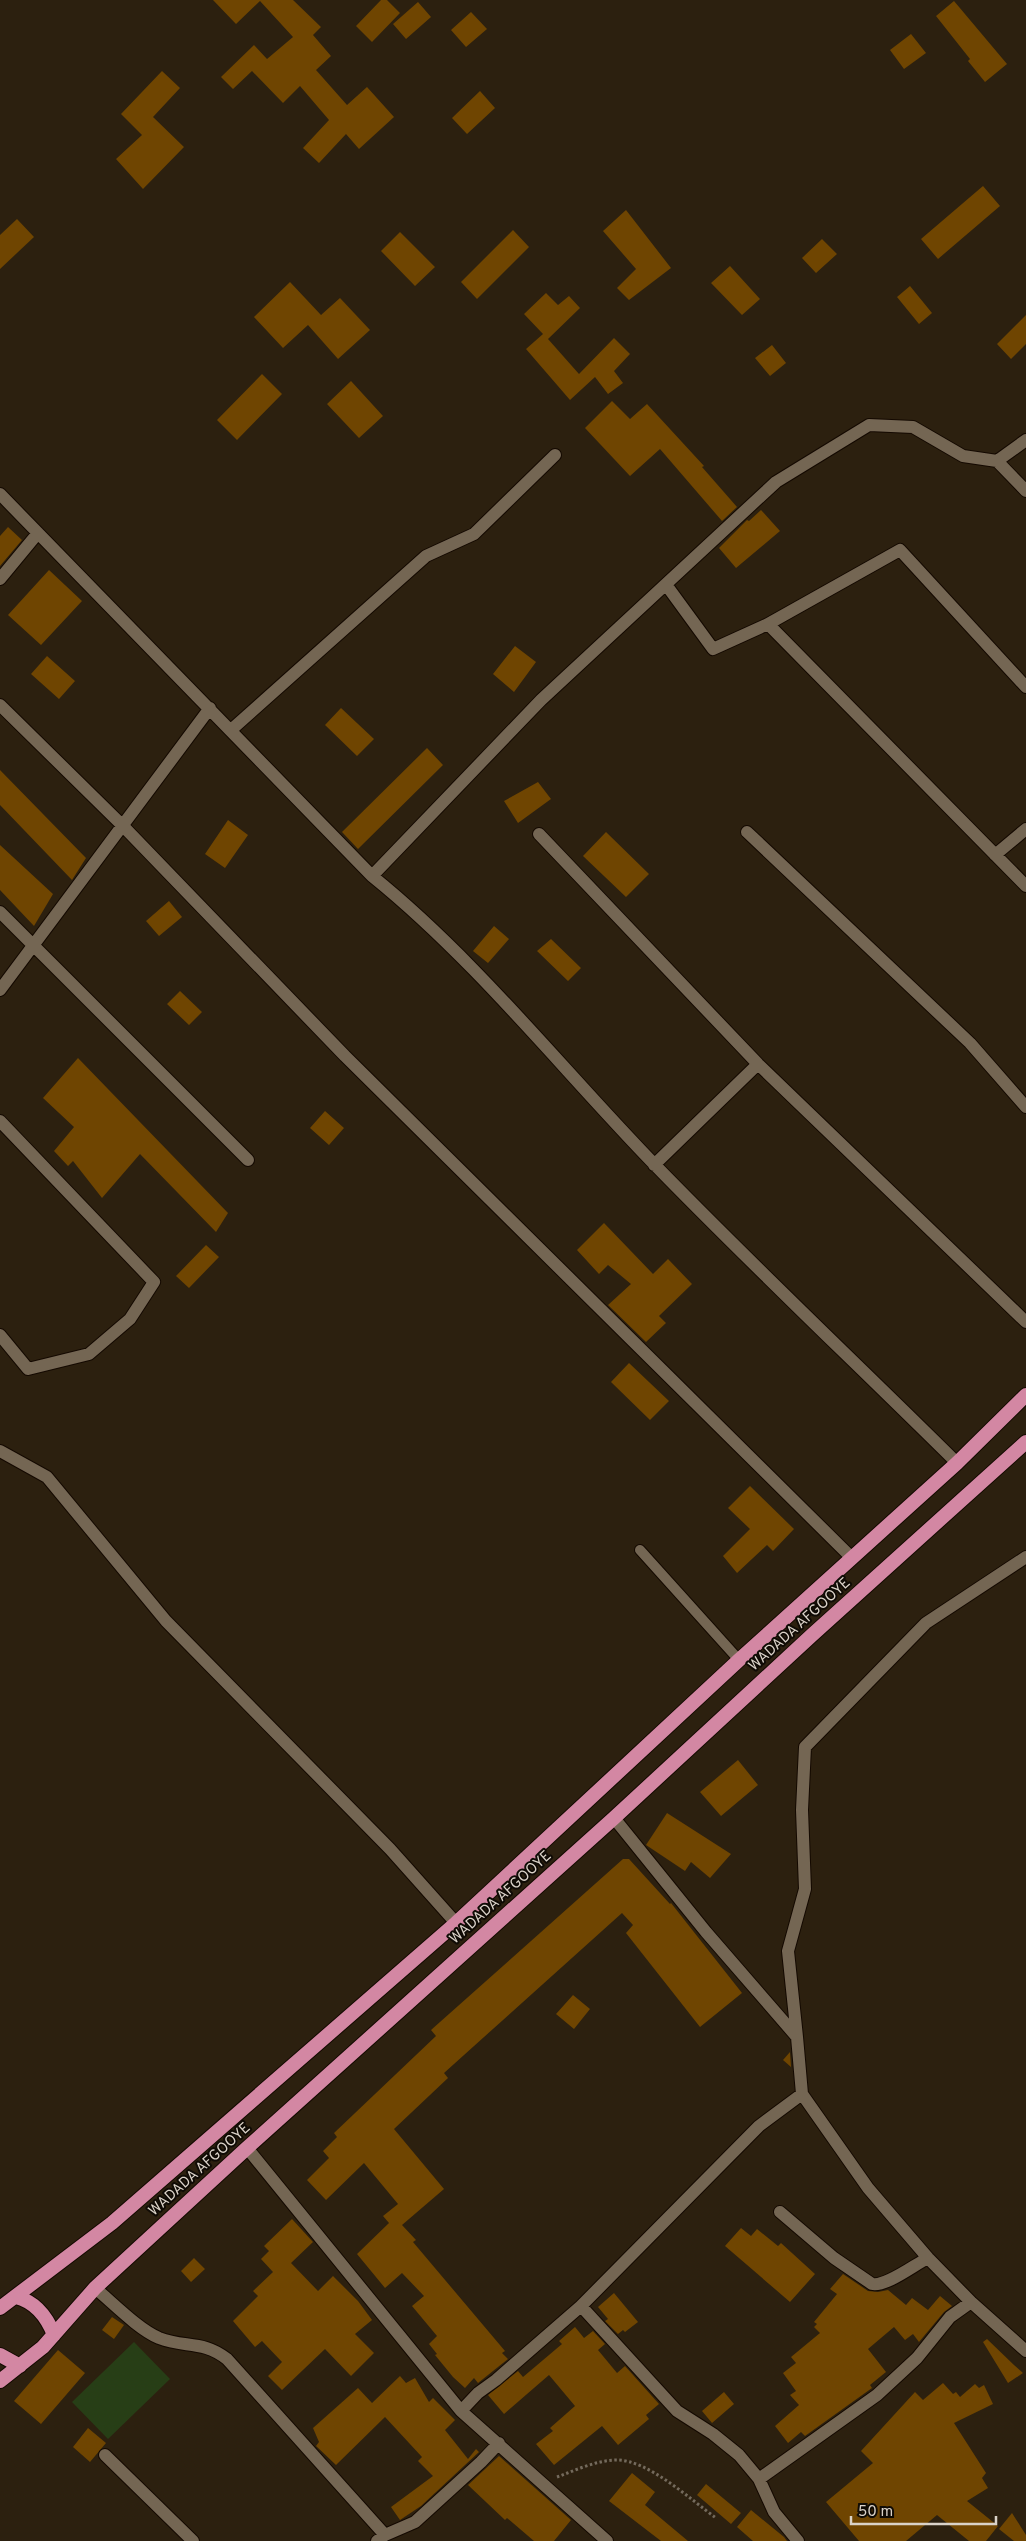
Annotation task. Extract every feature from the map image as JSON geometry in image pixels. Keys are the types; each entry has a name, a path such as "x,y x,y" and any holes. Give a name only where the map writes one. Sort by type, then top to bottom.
{"highway":[{"name":"WADADA AFGOOYE","path":"0,2308 112,2223 456,1923 739,1660 957,1462 1026,1395"},
{"name":"WADADA AFGOOYE","path":"0,2381 20,2366 54,2335 95,2288 1026,1442"},
{"path":"16,2297 30,2302 41,2311 49,2321 54,2335"},
{"path":"0,2355 20,2366"}],"street":[{"path":"372,876 541,700 667,586 776,482 869,425 913,427 963,456 997,461 1026,491"},
{"path":"997,461 1026,440"},
{"path":"231,730 426,556 474,534 555,455"},
{"path":"0,494 372,876 400,898 482,979 654,1164 957,1462"},
{"path":"0,579 38,533"},
{"path":"667,586 713,649 768,624 900,550 1026,687"},
{"path":"768,624 1026,886"},
{"path":"0,705 123,826 346,1056 851,1557"},
{"path":"0,990 210,708"},
{"path":"996,855 1026,829"},
{"path":"747,832 970,1043 1026,1107"},
{"path":"539,834 758,1064 1026,1322"},
{"path":"0,912 248,1160"},
{"path":"654,1164 758,1064"},
{"path":"0,1121 154,1282 130,1319 89,1354 28,1369 0,1335"},
{"path":"0,1451 47,1476 166,1621 390,1849 456,1923"},
{"path":"1026,1557 926,1623 805,1747 802,1810 805,1889 788,1952 802,2094 868,2188 928,2258 971,2302 1026,2351"},
{"path":"614,1818 706,1932 797,2036"},
{"path":"461,2411 478,2394 581,2306 759,2126 802,2094"},
{"path":"248,2148 461,2411 607,2541"},
{"path":"780,2212 834,2258 872,2284 877,2285 888,2281 928,2258"},
{"path":"95,2288 157,2337 172,2342 202,2345 215,2350 227,2359 385,2539 414,2522 481,2462 499,2443"},
{"path":"759,2479 877,2395 917,2358 950,2317 971,2302"},
{"path":"581,2306 677,2411 713,2434 739,2455 759,2479 774,2512 798,2541"},
{"path":"105,2455 193,2541"}],"lane":[{"path":"640,1550 739,1660"}],"path":[{"path":"542,2482 615,2460 630,2461 657,2475 716,2518"}],"green space":[{"path":"134,2342 170,2379 108,2439 72,2402"}],"building":[{"path":"213,0 293,0 321,27 313,35 331,56 316,70 347,105 367,87 394,117 359,149 346,134 319,163 303,148 329,120 300,86 283,103 252,71 233,89 221,77 254,45 267,59 293,37 260,1 236,24"},
{"path":"381,0 387,0 400,13 372,42 356,26"},
{"path":"954,1 1007,64 985,82 968,61 970,59 936,16"},
{"path":"418,2 431,17 406,39 393,24"},
{"path":"471,12 487,29 466,47 451,30"},
{"path":"911,34 926,53 904,69 890,50"},
{"path":"162,71 180,88 153,117 184,147 143,189 116,159 142,135 121,114"},
{"path":"480,91 495,108 467,134 452,118"},
{"path":"983,186 1000,206 938,259 921,239"},
{"path":"626,210 671,268 629,300 617,288 636,269 603,231"},
{"path":"17,219 34,237 0,269 0,235"},
{"path":"513,230 529,247 477,299 461,282"},
{"path":"400,232 435,267 415,286 381,251"},
{"path":"822,239 837,254 816,273 802,258"},
{"path":"730,266 760,299 742,315 711,283"},
{"path":"290,282 321,315 340,298 370,330 338,359 308,325 283,348 254,317"},
{"path":"910,286 932,313 919,324 897,297"},
{"path":"546,293 558,305 569,296 580,308 548,339 579,374 614,338 630,354 614,371 623,383 608,394 595,377 570,400 526,349 543,334 524,314"},
{"path":"1026,315 1026,344 1011,359 997,344"},
{"path":"772,345 786,363 770,376 755,358"},
{"path":"262,374 282,394 237,440 217,420"},
{"path":"351,381 383,416 359,438 327,404"},
{"path":"612,401 630,419 647,404 704,466 702,467 737,507 722,521 660,449 630,476 585,428"},
{"path":"761,510 780,531 736,568 719,548 747,520 749,521"},
{"path":"8,527 22,540 0,566 0,536"},
{"path":"49,570 82,601 41,645 8,615"},
{"path":"515,646 536,662 514,692 493,674"},
{"path":"47,656 75,681 59,699 31,674"},
{"path":"341,708 374,739 357,756 325,725"},
{"path":"427,748 443,765 358,849 342,832"},
{"path":"0,770 86,858 72,880 0,805"},
{"path":"538,782 551,799 518,823 504,801"},
{"path":"228,820 248,835 225,868 205,854"},
{"path":"606,832 649,874 626,897 583,856"},
{"path":"0,845 53,894 34,926 0,890"},
{"path":"169,901 182,917 159,936 146,921"},
{"path":"494,926 509,939 488,963 473,951"},
{"path":"551,939 581,968 568,981 537,951"},
{"path":"180,991 202,1012 189,1025 167,1004"},
{"path":"78,1058 228,1213 216,1232 140,1154 102,1198 73,1161 68,1166 54,1151 74,1127 43,1098"},
{"path":"325,1111 344,1128 329,1145 310,1128"},
{"path":"604,1223 653,1274 668,1259 692,1284 659,1316 666,1323 646,1342 608,1305 631,1284 608,1265 599,1274 577,1250"},
{"path":"206,1245 219,1257 189,1288 176,1276"},
{"path":"629,1363 669,1401 650,1420 611,1382"},
{"path":"750,1486 794,1529 773,1551 767,1545 737,1573 723,1556 750,1529 728,1508"},
{"path":"738,1760 758,1785 721,1816 700,1792"},
{"path":"667,1813 731,1854 710,1878 691,1862 685,1871 646,1845"},
{"path":"623,1859 629,1859 671,1903 742,1993 700,2027 626,1933 633,1925 622,1913 444,2073 448,2078 394,2129 444,2189 402,2225 416,2240 413,2242 505,2351 502,2353 508,2359 478,2383 474,2378 465,2388 435,2355 437,2354 429,2344 437,2336 412,2306 424,2296 402,2273 385,2288 357,2254 389,2223 383,2216 398,2204 364,2163 326,2200 307,2180 329,2158 323,2151 337,2137 334,2133 436,2036 431,2030"},
{"path":"573,1995 590,2009 574,2029 556,2014"},
{"path":"790,2052 791,2067 783,2060"},
{"path":"292,2219 313,2242 291,2263 318,2291 333,2276 358,2301 372,2320 355,2334 374,2353 351,2376 325,2349 282,2390 268,2376 282,2362 262,2341 255,2347 233,2321 258,2296 253,2291 273,2272 261,2259 269,2251 264,2246"},
{"path":"741,2228 751,2236 757,2229 778,2246 781,2243 815,2274 790,2302 725,2246"},
{"path":"194,2258 205,2269 191,2282 181,2271"},
{"path":"843,2274 868,2291 888,2290 906,2305 912,2298 928,2310 940,2296 952,2306 944,2312 919,2342 913,2334 905,2340 894,2327 868,2349 886,2372 870,2385 872,2388 805,2436 801,2432 788,2443 775,2426 799,2405 790,2395 796,2391 783,2373 796,2363 791,2357 820,2333 814,2327 817,2324 814,2322 837,2294 830,2289"},
{"path":"614,2293 638,2322 625,2332 623,2330 618,2334 605,2321 608,2319 598,2307"},
{"path":"112,2317 124,2325 114,2339 102,2330"},
{"path":"575,2327 584,2338 593,2331 605,2344 598,2350 617,2373 625,2366 659,2404 646,2415 649,2419 618,2445 602,2426 554,2465 536,2444 553,2431 550,2428 575,2406 549,2375 504,2414 488,2395 518,2371 523,2377 562,2344 559,2341"},
{"path":"987,2339 1023,2373 1008,2383 983,2342"},
{"path":"58,2350 85,2373 41,2424 14,2401"},
{"path":"400,2376 406,2383 415,2378 429,2402 433,2398 455,2420 445,2430 468,2459 476,2449 479,2452 421,2506 400,2520 391,2507 433,2476 418,2461 422,2457 385,2417 336,2465 316,2446 319,2442 313,2428 358,2388 372,2403"},
{"path":"943,2383 953,2394 956,2392 960,2397 975,2384 979,2388 984,2385 993,2404 954,2423 986,2473 982,2478 988,2488 967,2501 998,2526 986,2541 969,2541 937,2515 906,2541 859,2541 826,2502 873,2463 861,2451 915,2392 923,2400"},
{"path":"724,2392 734,2404 712,2423 702,2411"},
{"path":"88,2428 106,2443 90,2462 73,2447"},
{"path":"499,2456 571,2520 554,2541 534,2541 507,2518 505,2520 468,2485"},
{"path":"632,2473 655,2492 645,2505 688,2541 661,2541 609,2501"},
{"path":"706,2484 741,2513 731,2524 697,2495"},
{"path":"751,2510 787,2541 753,2541 737,2527"},
{"path":"1012,2513 1026,2535 1026,2541 1014,2541 999,2529"}]}
